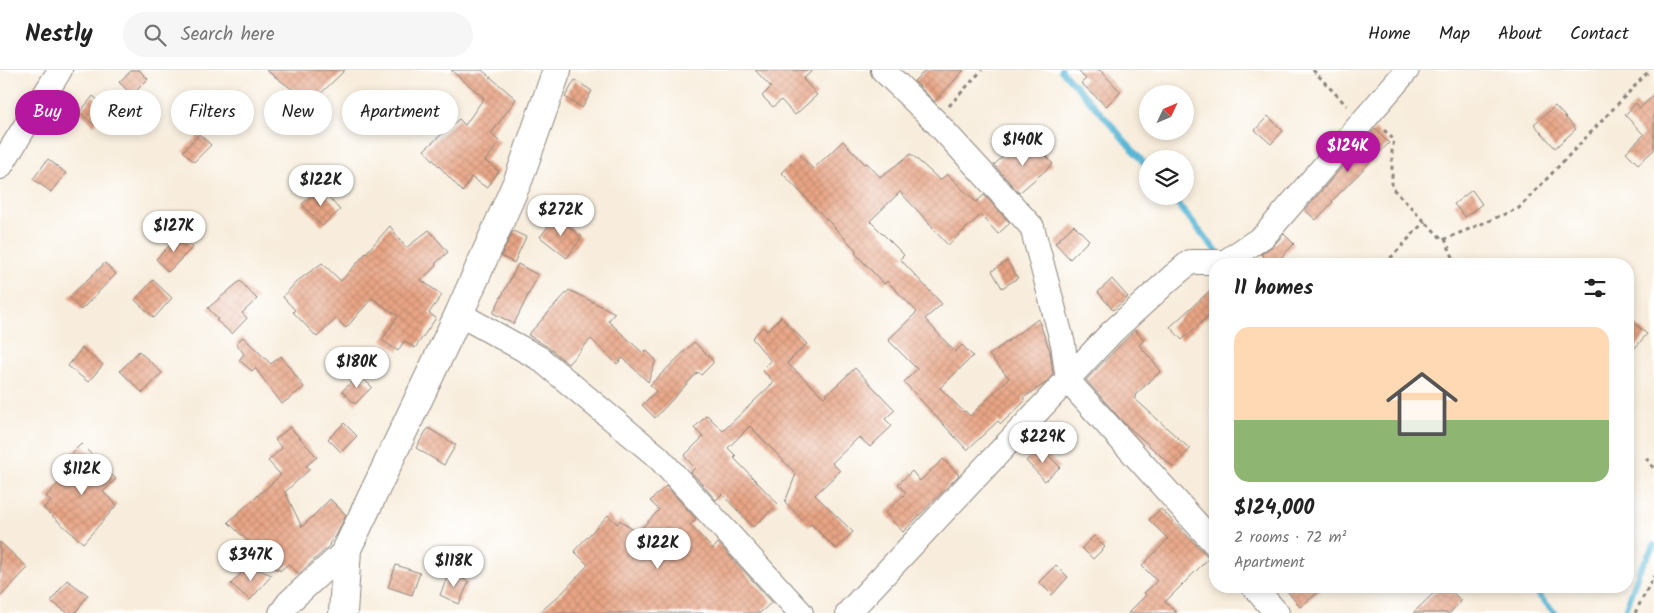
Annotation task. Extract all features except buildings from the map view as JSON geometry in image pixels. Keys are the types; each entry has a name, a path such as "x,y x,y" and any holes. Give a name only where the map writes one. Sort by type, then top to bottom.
{"street":[{"path":"0,167 60,70"},
{"path":"343,613 347,549 459,314 518,178 557,70"},
{"path":"883,70 935,122 1032,227 1063,344 1068,381 1209,537"},
{"path":"1231,258 1264,236 1407,70"},
{"path":"848,613 1112,332 1190,262 1209,262"},
{"path":"459,314 540,358 658,457 801,613"},
{"path":"281,613 289,602 347,549"},
{"path":"1259,593 1277,613"}],"path":[{"path":"935,122 982,70"},
{"path":"1392,188 1443,240 1519,208 1650,70"},
{"path":"1390,258 1424,221"},
{"path":"1445,239 1453,258"},
{"path":"1646,458 1654,469"},
{"path":"1635,613 1654,576"}],"waterway":[{"path":"1061,70 1139,157"},
{"path":"1178,205 1221,257"},
{"path":"1634,585 1639,571 1654,545"},
{"path":"1536,593 1555,613"},
{"path":"1624,613 1631,593"}]}
